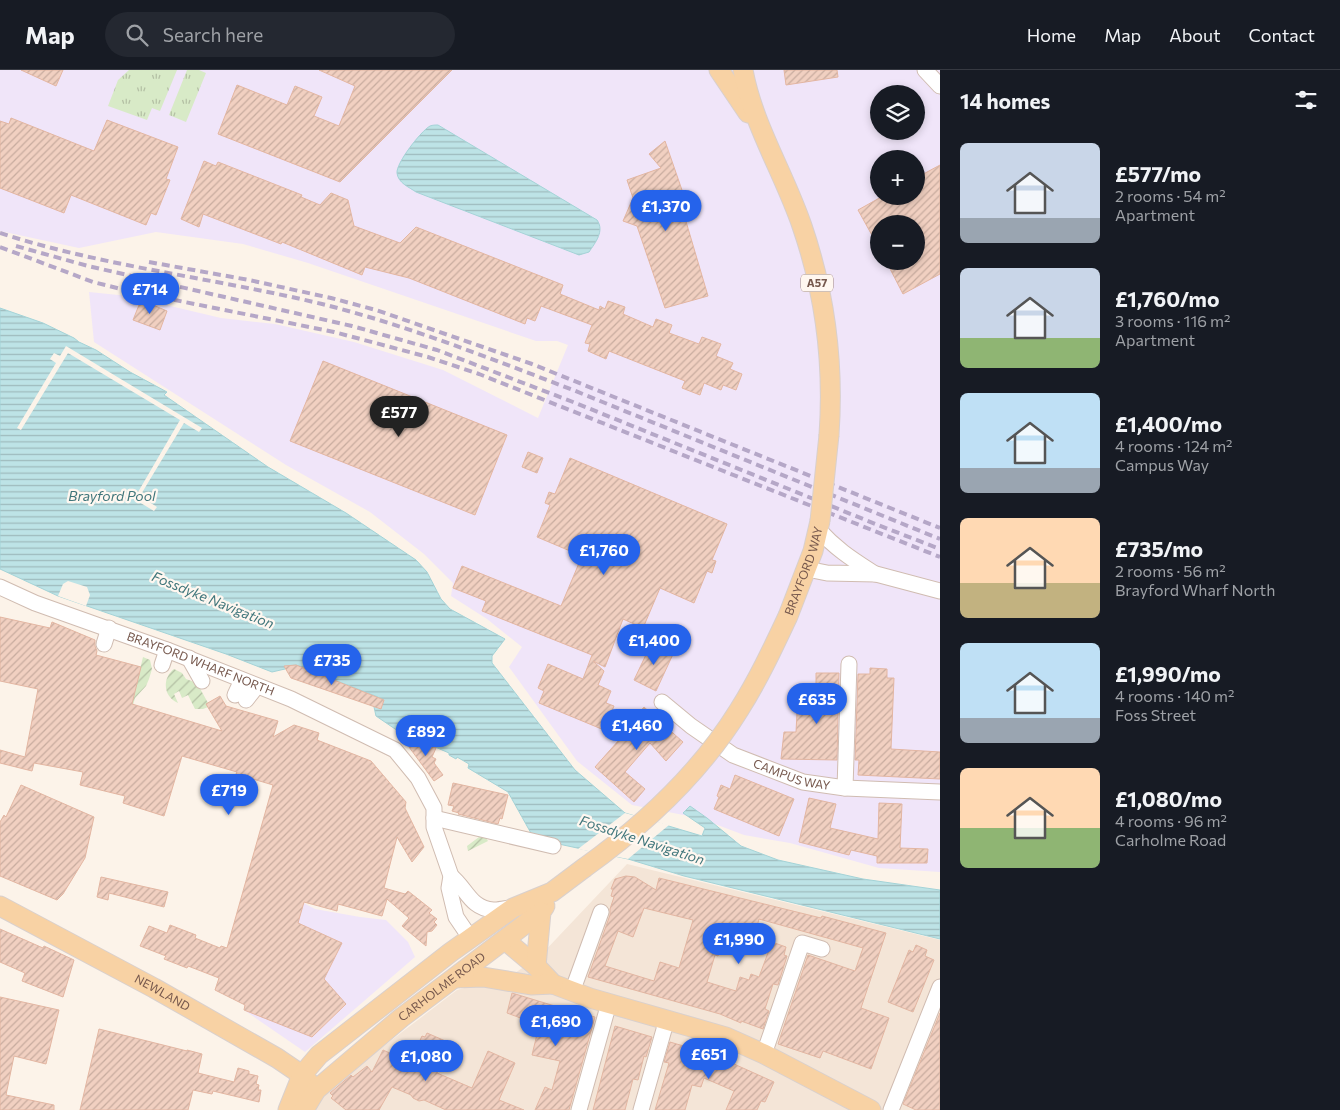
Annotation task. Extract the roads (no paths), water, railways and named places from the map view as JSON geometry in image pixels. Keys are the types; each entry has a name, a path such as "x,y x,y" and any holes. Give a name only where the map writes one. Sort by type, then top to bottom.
{"main road":[{"name":"BRAYFORD WAY","path":"718,70 765,139"},
{"name":"BRAYFORD WAY","path":"552,892 632,831 668,798 708,752 738,712 760,674 788,616 813,551 819,525 829,435 831,375 824,309 802,226 765,139 746,88 744,70"},
{"name":"CARHOLME ROAD","path":"288,1110 302,1075 319,1055 397,993 512,908 552,892"},
{"path":"473,937 488,954 541,912 552,892"},
{"name":"NEWLAND","path":"0,906 154,988 277,1058 302,1075 316,1090"},
{"path":"536,966 541,912"},
{"path":"473,937 505,940 536,966 553,984 572,992 726,1037 764,1054 871,1110"},
{"name":"CARHOLME ROAD","path":"304,1110 316,1090 401,1018 488,954 500,965 531,985"},
{"path":"454,978 484,976 531,985 553,984"}],"street":[{"path":"925,70 940,86"},
{"path":"819,525 834,546 876,574"},
{"path":"807,569 827,573 876,574 940,591"},
{"name":"BRAYFORD WHARF NORTH","path":"0,586 35,603 83,621 109,628 291,699 395,750 418,778 430,798 434,808 434,827 451,876 448,888 456,917 473,937"},
{"path":"104,644 109,628"},
{"path":"162,665 167,650"},
{"path":"189,658 202,682"},
{"path":"845,788 849,664"},
{"path":"242,680 240,697 257,686"},
{"name":"CAMPUS WAY","path":"662,702 691,726 733,755 803,782 845,788 940,792"},
{"path":"434,818 553,846"},
{"path":"451,876 460,884 476,905 493,910 512,908"},
{"path":"572,992 601,912"},
{"path":"764,1054 802,943 822,949"},
{"path":"891,1110 940,987"},
{"path":"579,1110 609,1003"},
{"path":"641,1110 667,1019"}],"water":[{"path":"438,125 597,220 600,233 589,252 579,255 416,192 404,184 399,179 397,173 400,162 426,129 430,126"},
{"name":"Brayford Pool","path":"0,308 43,323 74,338 167,392 164,395 268,467 346,513 416,560 427,572 441,599 450,609 505,639 492,656 492,663 575,770 625,813 702,836 705,828 683,813 690,806 741,846 778,860 863,879 940,890 940,939 684,876 628,859 531,838 532,835 508,792 468,768 469,764 457,757 456,759 449,755 449,753 398,731 376,716 374,707 378,697 296,665 272,672 226,654 58,596 0,569"}],"railway":[{"path":"0,233 80,255 282,295 354,312 385,322 449,343 573,390 940,539"},
{"path":"16,246 88,266 352,326 437,350 573,402 940,549"},
{"path":"0,247 93,282 334,332 428,357 479,374 940,557"},
{"path":"149,262 249,280 376,310 532,364 940,528"}],"water label":[{"name":"Fossdyke Navigation","path":"213,600"},
{"name":"Fossdyke Navigation","path":"642,840"}]}
